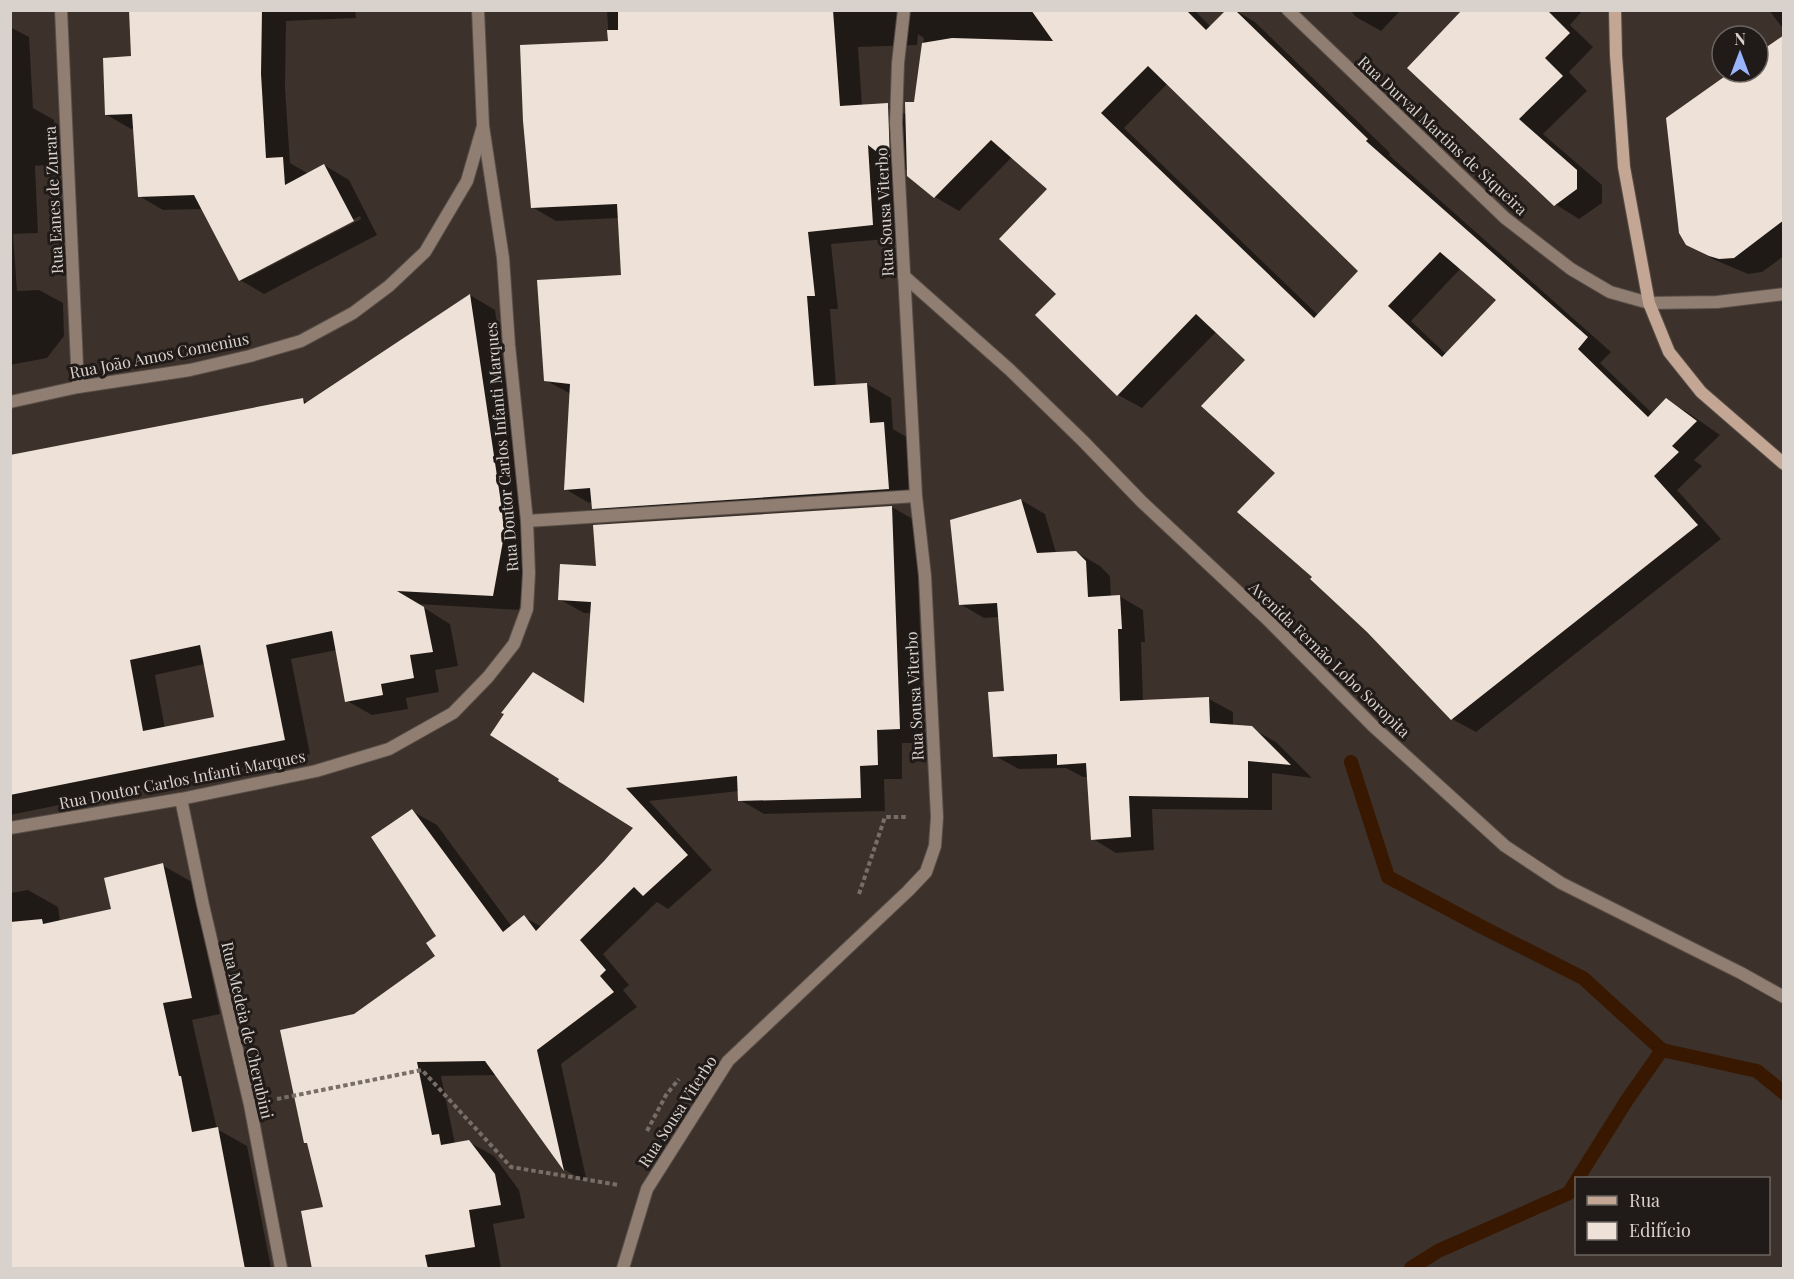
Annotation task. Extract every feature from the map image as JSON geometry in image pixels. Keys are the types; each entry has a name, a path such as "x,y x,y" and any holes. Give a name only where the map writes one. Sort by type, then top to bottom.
{"main road":[{"path":"1615,10 1624,167 1649,303 1669,352 1701,392 1784,464"}],"street":[{"name":"Rua Eanes de Zurara","path":"61,10 78,387"},
{"name":"Rua João Amos Comenius","path":"10,402 78,387 190,370 301,341 353,313 389,286 425,252 467,181 483,126 478,10"},
{"name":"Rua Sousa Viterbo","path":"622,1269 647,1189 728,1060 908,891 926,872 935,846 937,817 925,576 916,496 896,123 898,63 904,10"},
{"name":"Rua Durval Martins de Siqueira","path":"1288,10 1505,218 1571,268 1610,292 1649,303 1717,302 1784,294"},
{"name":"Rua Doutor Carlos Infanti Marques","path":"10,828 182,799 316,771 389,749 453,713 488,677 514,644 527,609 529,573 527,521 510,357 503,258 483,126"},
{"name":"Avenida Fernão Lobo Soropita","path":"904,276 1010,370 1142,502 1373,726 1505,846 1561,883 1784,997"},
{"path":"527,521 916,496"},
{"name":"Rua Medeia de Cherubini","path":"182,799 203,905 250,1105 281,1269"}],"path":[{"path":"250,1105 422,1070 511,1167 647,1189"}],"building":[{"path":"129,10 262,10 261,74 266,158 283,157 285,185 324,164 354,221 239,281 194,195 138,197 132,114 105,115 103,58 131,56"},
{"path":"618,10 833,10 840,106 888,103 890,162 868,145 873,225 808,232 815,296 807,296 814,386 867,383 870,423 884,422 889,489 592,509 590,488 564,490 570,384 544,381 537,280 621,275 617,204 531,208 523,121 520,45 608,41 607,30 618,30"},
{"path":"1031,10 1186,10 1206,30 1226,10 1235,10 1368,139 1366,141 1588,337 1578,349 1648,417 1666,398 1697,421 1672,446 1679,452 1654,476 1698,525 1451,720 1367,632 1310,579 1312,577 1237,512 1275,473 1201,406 1245,360 1196,314 1117,396 1035,315 1056,294 999,239 1047,189 991,140 934,198 907,176 905,102 914,102 922,43 952,38 1053,41","holes":["1148,66 1358,271 1314,318 1101,113","1440,252 1496,300 1442,357 1388,306"]},
{"path":"1462,10 1547,10 1570,33 1545,58 1563,76 1519,119 1577,170 1577,189 1554,206 1407,68"},
{"path":"1784,35 1784,220 1734,258 1719,259 1686,245 1679,233 1666,118 1714,84 1770,84 1770,45"},
{"path":"470,294 505,530 493,596 397,591 424,607 433,652 410,655 414,678 381,684 383,695 345,702 332,631 266,645 285,740 10,795 10,455 303,398 304,404","holes":["200,645 214,717 143,731 130,660"]},
{"path":"1021,499 1037,553 1076,551 1086,561 1088,597 1120,595 1122,629 1118,629 1120,701 1209,697 1210,723 1252,726 1291,765 1248,761 1248,798 1129,796 1131,837 1091,840 1086,763 1057,765 1057,754 993,757 988,692 1004,691 997,603 959,605 950,520"},
{"path":"892,506 900,729 877,730 878,765 860,766 861,798 738,801 737,776 626,788 688,855 643,896 634,887 580,940 606,970 600,976 614,992 537,1050 564,1171 485,1061 417,1062 432,1135 439,1134 441,1145 469,1140 495,1174 501,1205 469,1210 475,1247 425,1255 428,1269 312,1269 301,1211 323,1207 307,1143 304,1143 280,1030 354,1014 435,956 426,943 436,936 371,837 412,809 503,932 524,915 536,931 633,828 490,735 504,714 501,713 533,672 584,703 591,602 558,600 560,564 596,566 593,525"},
{"path":"163,863 192,998 163,1003 192,1132 218,1127 245,1269 10,1269 10,922 42,919 43,924 111,909 104,878"}],"waterway":[{"path":"1351,762 1388,877 1583,978 1662,1050"},
{"path":"1579,1177 1627,1100 1662,1050 1757,1071 1784,1093"},
{"path":"1411,1268 1438,1251 1569,1193 1575,1183"}]}
